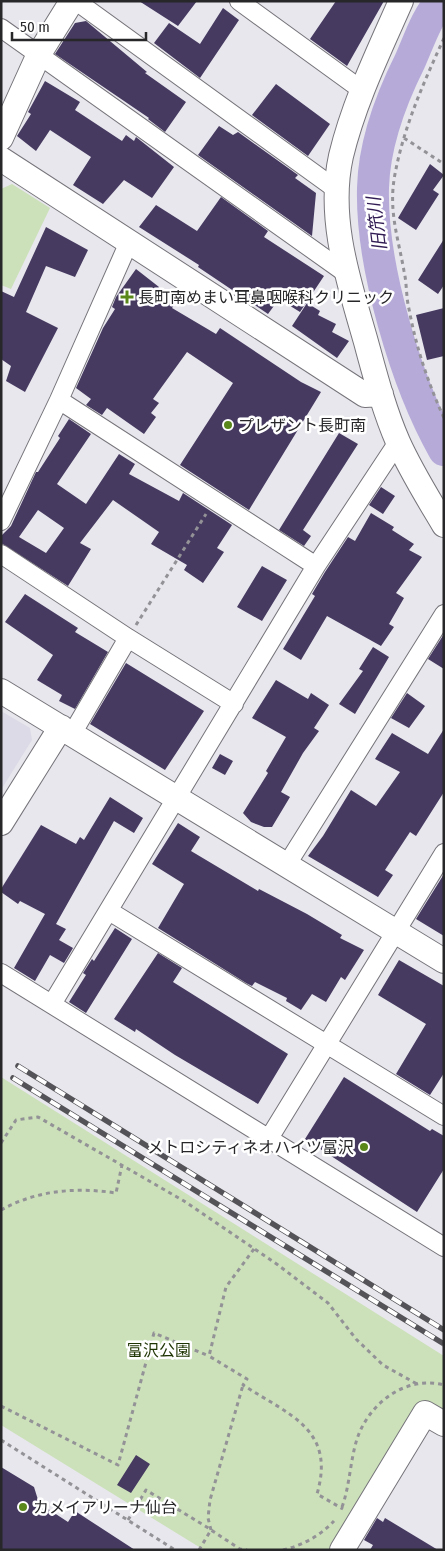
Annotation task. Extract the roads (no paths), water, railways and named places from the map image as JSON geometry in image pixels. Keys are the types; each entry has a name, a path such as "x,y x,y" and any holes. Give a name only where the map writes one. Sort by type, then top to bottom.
{"street":[{"path":"1,138 39,54 74,1 337,190"},
{"path":"238,1 363,91"},
{"path":"401,1 363,91 341,157 337,190 338,230 347,274 381,394 398,442 444,525"},
{"path":"1,28 347,274"},
{"path":"1,160 366,395 381,394"},
{"path":"1,521 59,400 129,242"},
{"path":"59,400 316,566"},
{"path":"52,1004 316,566 398,442"},
{"path":"1,554 128,638 234,704"},
{"path":"286,866 444,614"},
{"path":"1,823 128,638"},
{"path":"1,691 444,961"},
{"path":"268,1140 444,853"},
{"path":"109,911 444,1116"},
{"path":"1,973 268,1140 444,1247"},
{"path":"342,1550 425,1413 444,1424"}],"waterway":[{"name":"旧笊川","path":"441,1 423,30 390,107 380,139 373,188 378,252 394,323 404,358 417,392 444,450"}],"railway":[{"path":"18,1066 444,1330"},
{"path":"13,1078 444,1344"}],"place":[{"name":"長町南めまい耳鼻咽喉科クリニック","path":"127,297"},
{"name":"プレザント長町南","path":"228,425"},
{"name":"メトロシティネオハイツ富沢","path":"364,1147"},
{"name":"カメイアリーナ仙台","path":"23,1507"}],"park label":[{"name":"富沢公園","path":"159,1350"}]}
